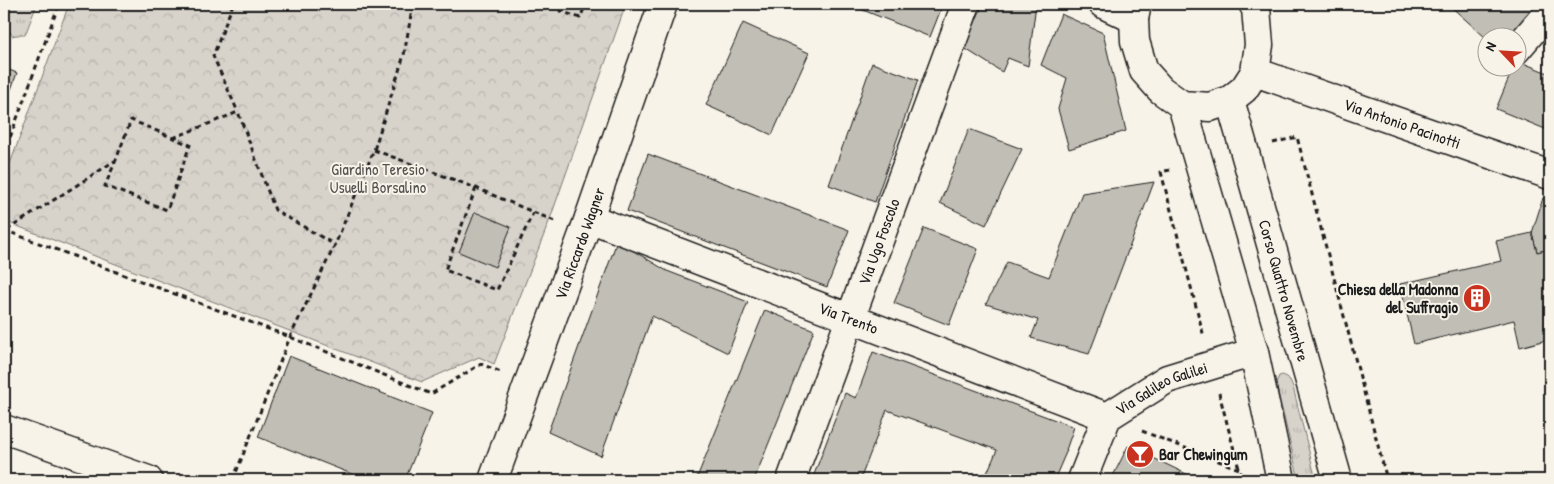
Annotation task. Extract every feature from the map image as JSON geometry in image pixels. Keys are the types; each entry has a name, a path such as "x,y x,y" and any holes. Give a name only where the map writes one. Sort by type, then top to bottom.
{"street":[{"name":"Via Riccardo Wagner","path":"493,480 664,4"},
{"name":"Via Ugo Foscolo","path":"791,480 966,4"},
{"path":"1103,4 1135,11 1135,41 1144,71 1161,90 1182,104 1210,107 1230,100 1244,89 1255,72 1259,45 1256,5"},
{"path":"1526,38 1550,10"},
{"name":"Via Antonio Pacinotti","path":"1255,72 1550,175"},
{"name":"Corso Quattro Novembre","path":"1230,100 1338,480"},
{"path":"1182,104 1254,352 1281,480"},
{"name":"Via Trento","path":"586,225 850,320 1106,417"},
{"name":"Via Galileo Galilei","path":"1082,480 1106,417 1167,379 1254,352"},
{"path":"4,429 148,480"}],"path":[{"path":"4,154 59,4"},
{"path":"232,4 213,56 238,112 275,210 335,245"},
{"path":"233,480 290,337 335,245 374,150 404,55 413,4"},
{"path":"542,4 580,18 586,4"},
{"path":"173,138 238,112"},
{"path":"131,120 190,145 167,210 105,186 116,160 131,120"},
{"path":"374,150 476,188 533,213 586,225"},
{"path":"5,230 116,160"},
{"path":"476,188 445,270 497,290 533,213"},
{"path":"5,230 290,337 431,394 482,364 527,387"},
{"path":"1106,417 1239,469"},
{"path":"4,473 25,480"}],"green space":[{"path":"4,4 37,4 25,35 12,36 4,20"},
{"name":"Giardino Teresio Usuelli Borsalino","path":"69,4 626,4 550,219 494,364 479,357 422,382 4,221 4,180"},
{"path":"1283,375 1290,380 1293,387 1316,480 1299,480 1276,383 1279,376"}],"building":[{"path":"848,4 943,4 930,37"},
{"path":"983,4 1036,4 1028,66 1008,58 1002,72 964,48"},
{"path":"1448,4 1549,4 1526,28 1476,29"},
{"path":"1061,14 1103,33 1126,131 1069,149 1058,109 1067,78 1041,65"},
{"path":"743,23 809,53 772,135 706,105"},
{"path":"872,63 918,80 875,202 829,185"},
{"path":"1526,64 1550,74 1550,131 1496,109 1509,78 1526,78"},
{"path":"4,68 17,73 4,109"},
{"path":"969,129 1022,149 986,225 940,203"},
{"path":"648,154 849,230 827,287 627,211"},
{"path":"1154,182 1089,354 1031,338 1038,320 986,304 1007,262 1049,277 1082,193"},
{"path":"1543,198 1550,201 1550,249 1537,252 1532,233"},
{"path":"475,212 511,227 495,267 459,252"},
{"path":"924,228 978,249 949,325 894,303"},
{"name":"Chiesa della Madonna del Suffragio","path":"1532,233 1537,252 1550,249 1550,339 1520,347 1514,320 1414,344 1400,284 1501,261 1496,241"},
{"path":"617,241 667,271 748,302 728,353 652,316 601,456 548,432"},
{"path":"765,310 814,330 754,480 696,480"},
{"path":"873,352 1074,427 1067,450 1054,480 984,480 997,450 887,410 860,480 812,480 845,393 856,398"},
{"path":"289,356 432,413 405,480 367,480 258,437"},
{"path":"1128,446 1199,480 1111,480"}],"place":[{"name":"Chiesa della Madonna del Suffragio","path":"1477,298"},
{"name":"Bar Chewingum","path":"1140,454"}]}
